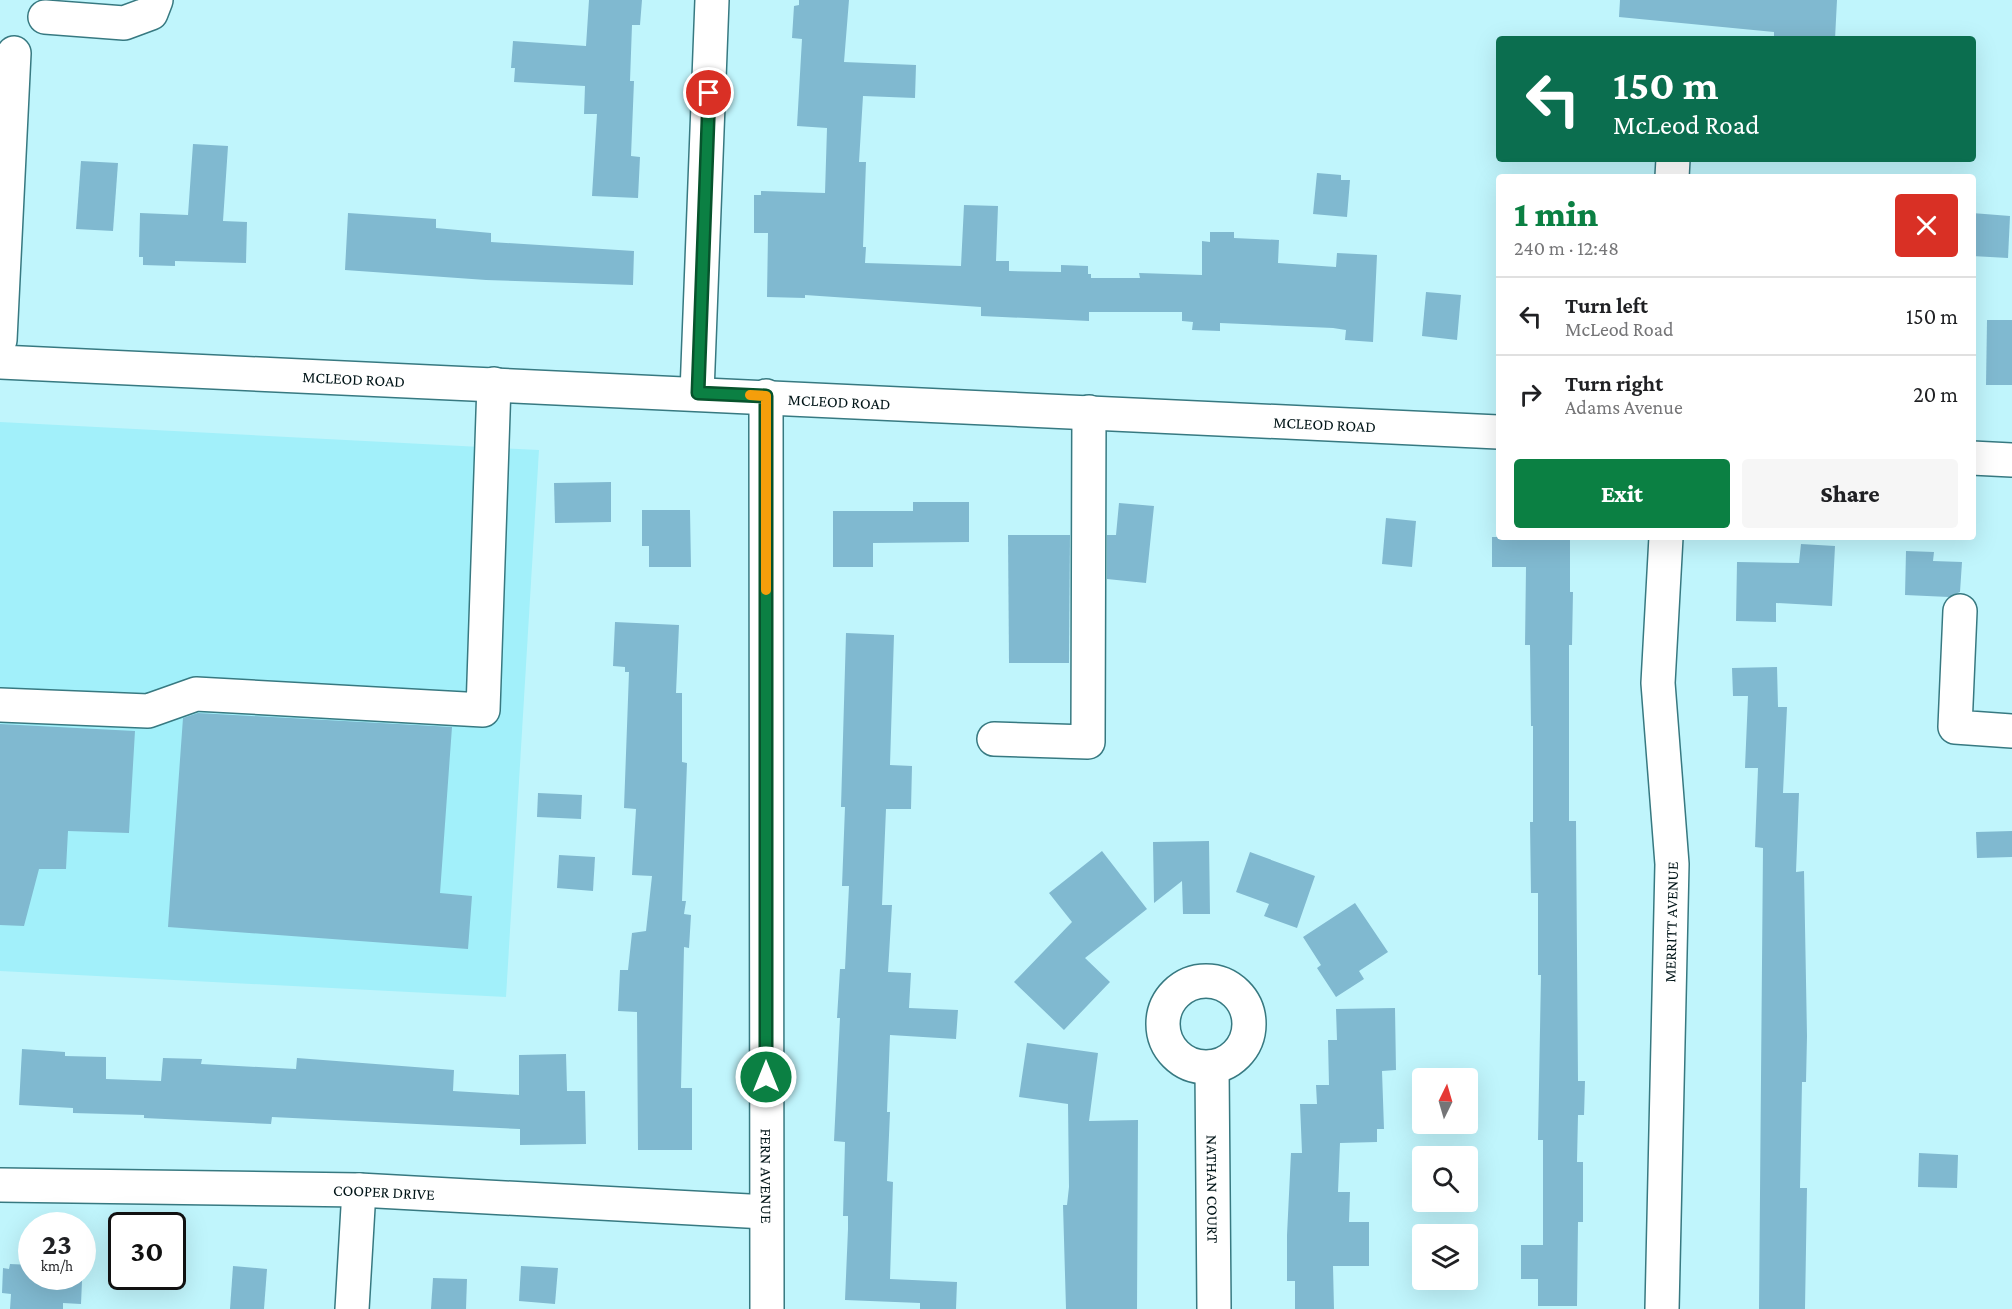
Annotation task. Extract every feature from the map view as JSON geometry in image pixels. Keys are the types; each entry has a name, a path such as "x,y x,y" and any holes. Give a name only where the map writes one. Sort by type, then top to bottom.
{"street":[{"path":"0,340 7,53 36,40 44,9 124,23 151,13 156,0"},
{"path":"698,393 712,0"},
{"name":"MCLEOD ROAD","path":"0,362 1496,432"},
{"path":"0,705 148,711 196,694 483,710 494,384"},
{"name":"FERN AVENUE","path":"766,396 767,1309"},
{"path":"994,739 1088,742 1089,412"},
{"path":"1976,458 2012,460"},
{"name":"MERRITT AVENUE","path":"1662,1309 1672,864 1658,683 1666,540"},
{"path":"1960,611 1955,727 2012,730"},
{"name":"NATHAN COURT","path":"1212,1067 1214,1309"},
{"name":"COOPER DRIVE","path":"0,1185 359,1190 766,1212"},
{"path":"352,1309 359,1190"}],"shaded area":[{"path":"0,422 539,450 506,997 0,971"}],"building":[{"path":"589,0 642,0 640,25 632,25 630,81 634,81 631,156 640,157 638,198 592,196 597,114 584,114 585,86 514,82 515,68 511,68 513,41 586,46"},
{"path":"799,0 849,0 844,62 916,65 915,98 863,96 859,162 866,162 863,247 866,247 865,263 961,266 964,205 998,206 996,261 1009,261 1009,271 1061,272 1061,265 1088,266 1088,274 1091,274 1091,278 1140,278 1139,273 1202,275 1202,241 1210,242 1210,232 1234,232 1234,238 1279,240 1278,263 1336,267 1337,253 1377,255 1373,342 1345,340 1346,330 1333,328 1220,323 1220,331 1192,330 1193,322 1182,321 1182,312 1089,312 1089,321 981,316 981,307 805,295 805,298 767,297 768,233 754,233 754,195 761,195 761,191 825,193 827,128 797,126 802,39 792,38 794,6 799,5"},
{"path":"1620,0 1837,0 1835,36 1774,36 1774,32 1619,17"},
{"path":"193,144 228,146 223,221 247,222 246,263 175,261 175,266 143,265 143,257 139,257 140,213 188,215"},
{"path":"81,161 118,163 113,231 76,229"},
{"path":"1317,173 1341,175 1341,180 1350,180 1347,217 1313,214"},
{"path":"348,213 436,219 436,228 491,233 491,242 634,251 633,285 486,280 345,270"},
{"path":"1976,213 2010,216 2008,258 1976,256"},
{"path":"1426,292 1461,295 1457,340 1422,336"},
{"path":"1987,320 2012,320 2012,385 1986,385"},
{"path":"611,482 611,522 555,523 554,483"},
{"path":"913,502 969,502 969,542 873,543 873,567 833,567 833,511 913,511"},
{"path":"1119,503 1154,506 1146,583 1107,579 1107,535 1116,535"},
{"path":"642,510 690,510 691,567 649,567 649,546 642,546"},
{"path":"1386,518 1416,521 1412,567 1382,564"},
{"path":"1008,535 1070,535 1069,663 1009,663"},
{"path":"1492,537 1496,537 1496,540 1570,540 1570,592 1573,592 1572,645 1569,645 1569,821 1576,821 1578,1081 1585,1081 1584,1115 1578,1115 1577,1162 1583,1162 1583,1222 1578,1222 1577,1306 1538,1306 1538,1279 1521,1279 1521,1245 1543,1245 1543,1140 1538,1140 1541,975 1538,975 1538,893 1531,893 1530,822 1533,822 1533,726 1531,726 1530,645 1525,645 1526,567 1492,567"},
{"path":"1801,544 1835,546 1832,606 1776,603 1776,622 1736,621 1737,562 1799,563"},
{"path":"1906,551 1934,552 1933,561 1962,562 1960,592 1949,597 1905,595"},
{"path":"615,622 679,625 676,693 682,693 682,762 687,763 682,901 686,901 684,914 691,915 689,948 684,947 681,1088 692,1088 692,1150 638,1150 637,1012 618,1011 620,970 628,970 632,933 646,931 652,876 632,875 636,809 624,808 629,672 625,672 625,667 613,666"},
{"path":"846,633 894,635 890,765 912,766 911,809 886,809 882,905 892,905 888,972 911,973 909,1008 958,1010 956,1039 890,1035 887,1181 893,1182 890,1279 957,1282 956,1309 920,1309 920,1303 845,1300 848,1216 843,1216 845,1142 834,1141 840,1018 837,1018 840,969 845,969 849,886 842,886 845,807 841,807"},
{"path":"1777,667 1778,707 1787,707 1783,793 1799,793 1796,872 1804,871 1807,1036 1806,1082 1802,1082 1800,1188 1807,1188 1805,1309 1759,1309 1763,848 1755,847 1758,768 1745,768 1748,696 1733,696 1732,668"},
{"path":"198,713 452,727 440,893 472,896 468,949 168,927 183,718"},
{"path":"0,724 135,731 129,833 68,831 66,869 39,869 24,926 0,925"},
{"path":"538,793 582,795 581,819 537,817"},
{"path":"2012,831 2012,857 1977,858 1976,832"},
{"path":"1209,841 1210,914 1183,914 1182,881 1154,903 1153,842"},
{"path":"1102,851 1147,909 1085,958 1110,982 1064,1030 1014,982 1072,922 1049,893"},
{"path":"1250,852 1315,876 1297,928 1264,916 1269,904 1236,892"},
{"path":"559,855 595,857 593,891 557,888"},
{"path":"1355,903 1388,952 1359,971 1364,979 1336,997 1317,968 1321,965 1303,937"},
{"path":"1395,1008 1396,1070 1382,1071 1384,1129 1377,1129 1377,1142 1340,1143 1338,1192 1350,1192 1349,1222 1369,1222 1369,1266 1333,1266 1334,1309 1295,1309 1295,1281 1287,1281 1287,1235 1291,1153 1302,1153 1300,1104 1317,1104 1316,1085 1329,1085 1328,1040 1337,1040 1336,1009"},
{"path":"1027,1043 1098,1053 1089,1121 1138,1120 1137,1309 1066,1309 1063,1205 1067,1205 1069,1187 1068,1104 1019,1097"},
{"path":"22,1049 65,1052 65,1056 106,1057 106,1079 161,1081 163,1058 202,1059 201,1064 296,1069 297,1058 454,1070 453,1091 519,1095 519,1055 566,1054 567,1091 585,1091 586,1144 520,1145 520,1129 272,1117 271,1124 144,1118 144,1115 73,1113 73,1108 19,1105"},
{"path":"1919,1153 1958,1155 1957,1188 1918,1187"},
{"path":"10,1264 18,1264 18,1290 82,1290 81,1304 63,1303 63,1309 10,1309 11,1294 2,1293 3,1268 9,1269"},
{"path":"233,1266 267,1269 264,1309 230,1309"},
{"path":"521,1266 558,1268 555,1304 519,1301"},
{"path":"433,1278 467,1279 466,1309 431,1309"}],"slow traffic":[{"path":"750,395 766,396 766,590"}],"route":[{"path":"709,93 698,393 766,396 766,1077"}]}
